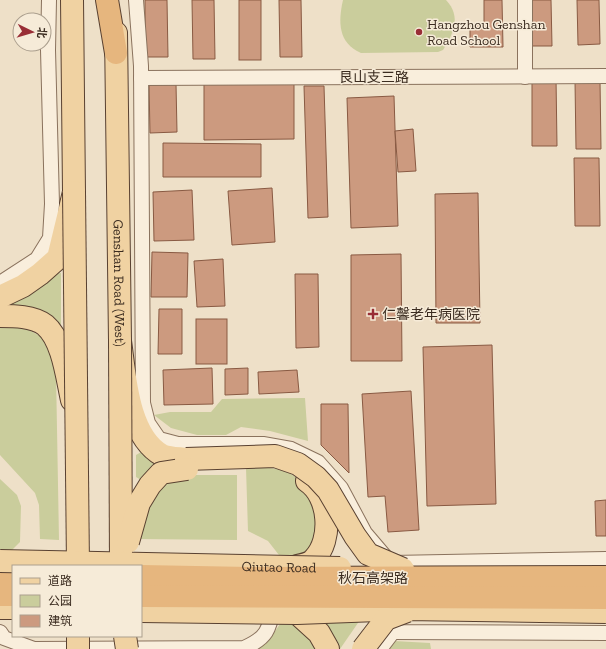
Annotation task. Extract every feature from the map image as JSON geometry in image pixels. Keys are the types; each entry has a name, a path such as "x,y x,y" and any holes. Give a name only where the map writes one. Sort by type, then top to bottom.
{"highway":[{"path":"107,0 116,53"},
{"path":"0,573 12,573"},
{"name":"秋石高架路","path":"142,576 250,578 606,577"},
{"name":"秋石高架路","path":"142,596 606,598"}],"main road":[{"path":"72,0 78,565"},
{"name":"Genshan Road (West)","path":"115,0 120,341 121,565"},
{"path":"0,297 23,286 40,274 58,258 74,192"},
{"path":"0,316 21,316 44,325 58,344 76,416"},
{"path":"120,341 134,415 139,431 149,445 163,456 186,459 275,456 298,464 316,476 328,490 355,536 368,554 396,566"},
{"path":"121,565 139,503 150,485 161,473 187,469 274,467 294,472 310,483 323,501 326,524 322,545 314,560 297,566"},
{"name":"Qiutao Road","path":"0,561 297,566 606,568"},
{"path":"363,649 386,619 414,609"},
{"path":"142,611 297,613 414,609 606,612"},
{"path":"297,613 319,633 328,649"},
{"path":"78,637 78,649"},
{"path":"124,637 124,649"},
{"path":"124,637 127,649"}],"street":[{"path":"0,284 37,260 50,238 52,204 48,50 49,0"},
{"path":"136,0 141,78 143,403 148,423 159,439 178,444 263,444 291,449 318,462 341,488 365,533 396,566 393,632 380,649"},
{"path":"525,0 525,77"},
{"name":"艮山支三路","path":"141,78 606,76"},
{"path":"0,566 19,554 242,558 257,562 272,570 275,602 270,628 258,642 244,648 34,649 4,638 0,632"},
{"path":"275,602 352,599 396,566 606,559"},
{"path":"275,602 350,605 393,632 606,633"}],"green space":[{"path":"343,0 446,0 454,13 455,19 453,32 443,50 438,52 361,53 353,49 344,38 340,24"},
{"path":"61,273 61,324 55,329 11,305 12,299 53,274"},
{"path":"0,325 23,327 42,337 53,353 56,373 59,540 40,539 39,505 35,493 0,455"},
{"path":"305,398 308,441 270,431 241,427 226,435 197,435 171,428 154,415 170,412 211,412 222,399"},
{"path":"143,451 158,462 141,480 136,477 136,455"},
{"path":"246,468 271,468 289,473 302,484 309,494 316,515 317,526 315,536 310,546 299,558 286,564 268,541 248,531"},
{"path":"193,475 237,475 237,540 138,539 145,503 171,479"},
{"path":"0,479 17,495 21,506 20,542 8,554 0,554"},
{"path":"285,617 301,624 317,649 252,649 268,641"},
{"path":"316,617 360,620 340,649 334,649"},
{"path":"394,641 430,643 431,649 388,649"}],"building":[{"path":"145,0 167,0 168,57 145,57"},
{"path":"192,0 214,0 215,59 193,59"},
{"path":"239,0 261,0 261,60 239,60"},
{"path":"279,0 301,0 302,57 280,57"},
{"path":"484,0 502,0 503,47 470,47 470,24 484,24"},
{"path":"530,0 551,0 552,46 530,46"},
{"path":"577,0 599,0 600,44 578,45"},
{"path":"532,78 556,78 557,146 532,146"},
{"path":"575,81 600,81 601,149 576,149"},
{"path":"294,83 294,139 204,140 204,84"},
{"path":"176,84 177,132 150,133 149,85"},
{"path":"304,86 324,86 328,217 308,218"},
{"path":"394,96 398,226 351,228 347,98"},
{"path":"413,129 416,171 398,172 395,131"},
{"path":"163,143 261,144 261,177 163,177"},
{"path":"574,158 599,158 600,226 575,226"},
{"path":"272,188 275,242 232,245 228,191"},
{"path":"192,190 194,240 154,241 153,192"},
{"path":"478,193 480,323 436,323 435,194"},
{"path":"152,252 188,253 187,297 151,297"},
{"path":"401,254 402,361 351,361 351,255"},
{"path":"223,259 225,306 197,307 194,261"},
{"path":"295,274 318,274 319,347 296,348"},
{"path":"159,309 182,309 182,354 158,354"},
{"path":"196,319 227,319 227,364 196,364"},
{"path":"492,345 496,504 427,506 423,347"},
{"path":"212,368 213,404 164,405 163,370"},
{"path":"248,368 248,394 225,395 225,369"},
{"path":"297,370 299,392 259,394 258,372"},
{"path":"411,391 419,530 388,532 385,496 368,497 362,394"},
{"path":"321,404 348,404 349,473 321,445"},
{"path":"606,500 606,536 596,536 595,501"}],"place":[{"name":"Hangzhou Genshan Road School","path":"419,32"},
{"name":"仁馨老年病医院","path":"373,314"}]}
